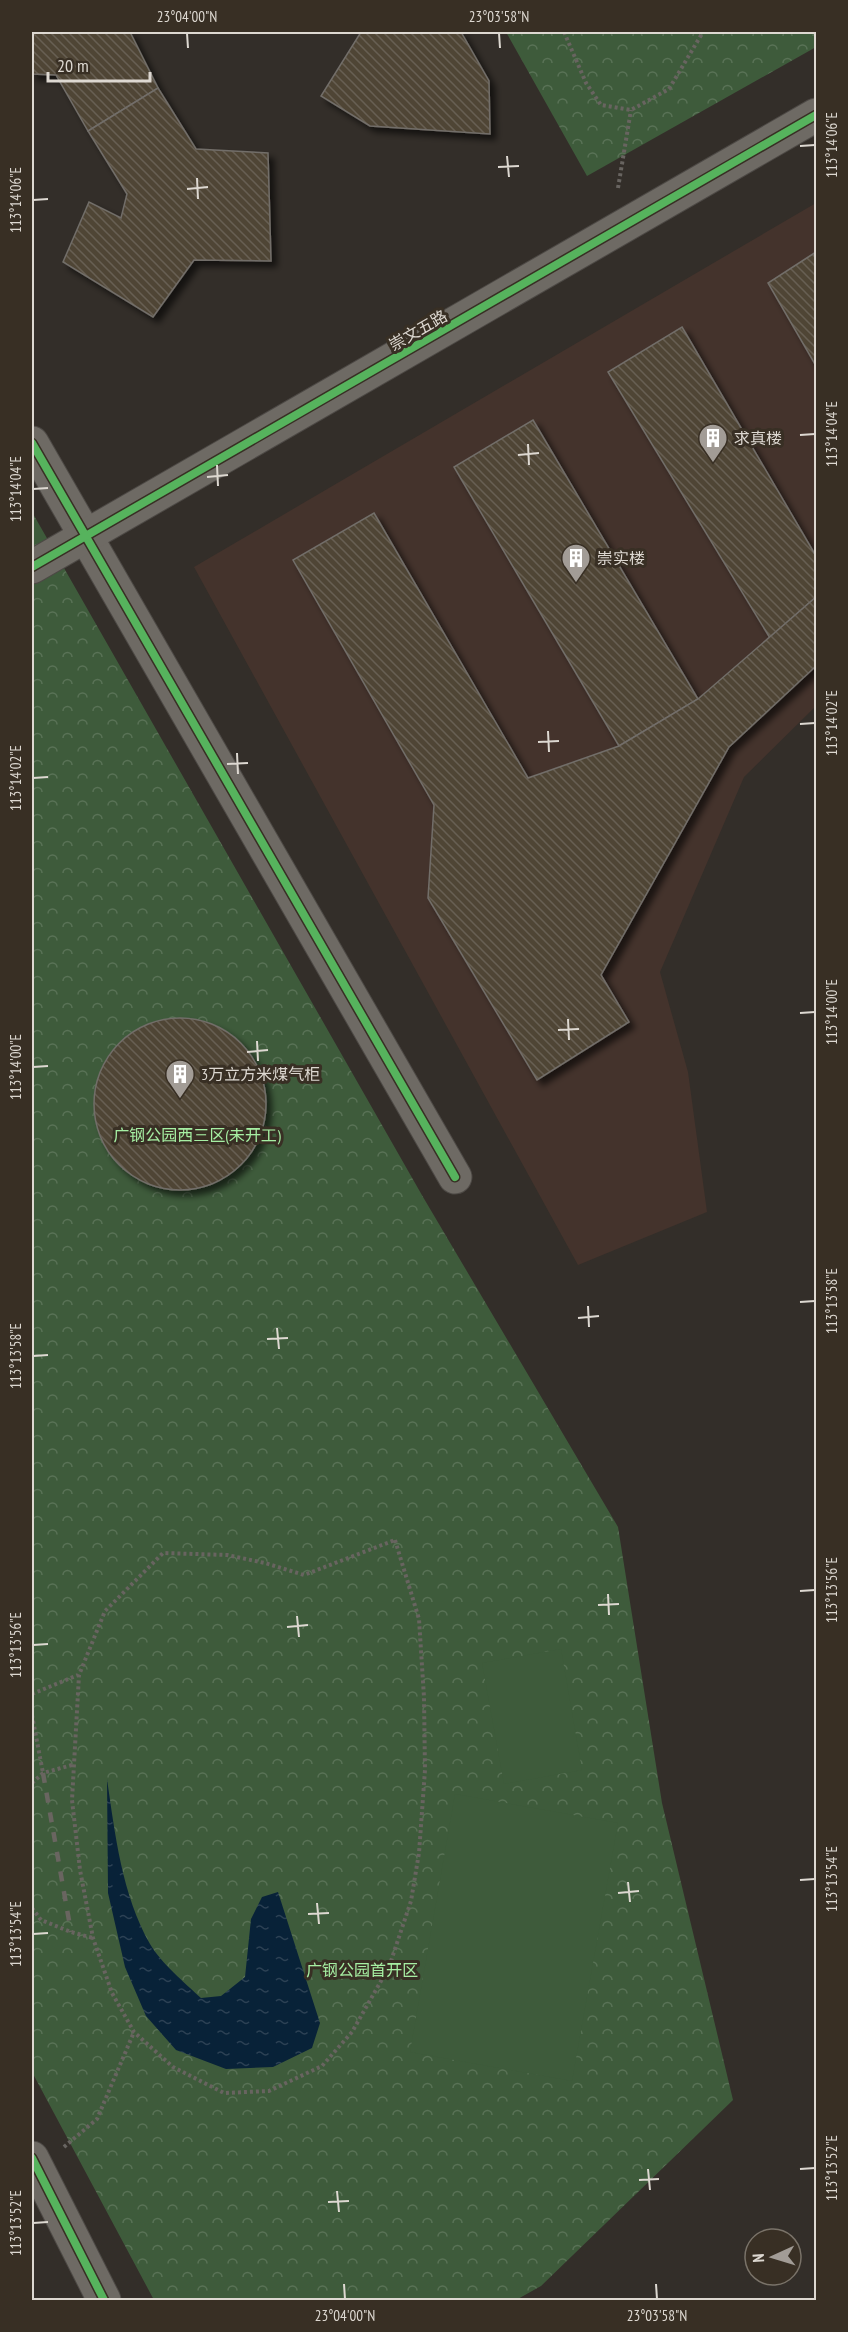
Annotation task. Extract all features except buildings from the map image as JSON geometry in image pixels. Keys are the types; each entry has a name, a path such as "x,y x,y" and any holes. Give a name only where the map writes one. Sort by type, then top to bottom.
{"street":[{"name":"崇文五路","path":"32,567 816,115"},
{"path":"32,443 455,1177"},
{"path":"33,2161 104,2301"}],"path":[{"path":"564,32 586,82 601,105 631,110 669,89 703,32"},
{"path":"618,188 631,110"},
{"path":"395,1540 419,1619 424,1697 425,1770 419,1853 411,1901 388,1967 352,2032 322,2066 269,2091 224,2093 173,2067 134,2032 112,1993 93,1938 80,1870 72,1800 72,1765 79,1675 105,1611 163,1554 227,1555 265,1563 304,1575 395,1540"},
{"path":"32,1694 79,1675"},
{"path":"32,1715 43,1773"},
{"path":"32,1783 43,1773 72,1765"},
{"path":"32,1908 41,1920 93,1938"},
{"path":"33,2161 71,2143 97,2119 134,2032"}],"shaded area":[{"path":"816,203 816,706 744,777 660,972 688,1072 707,1212 578,1265 194,567"}],"green space":[{"path":"506,32 816,32 816,47 587,176"},
{"name":"广钢公园首开区","path":"32,512 423,1197 618,1527 662,1803 733,2100 541,2286 516,2300 154,2300 32,2072"},
{"path":"561,1649 582,1770 504,1784 482,1663"},
{"path":"455,1794 618,1823 572,2081 410,2052"}],"water":[{"path":"107,1779 121,1864 140,1925 160,1958 201,1998 221,1996 245,1977 251,1919 262,1897 278,1892 320,2023 312,2048 273,2067 226,2069 176,2050 146,2016 125,1967 108,1893"}],"railway":[{"path":"43,1773 71,1932"}],"cycle path":[{"path":"32,567 816,115"},
{"path":"32,443 455,1177"},
{"path":"32,2158 104,2300"}],"place":[{"name":"求真楼","path":"713,464"},
{"name":"崇实楼","path":"576,584"},
{"name":"3万立方米煤气柜","path":"180,1100"}],"park label":[{"name":"广钢公园西三区(未开工)","path":"197,1135"}]}
